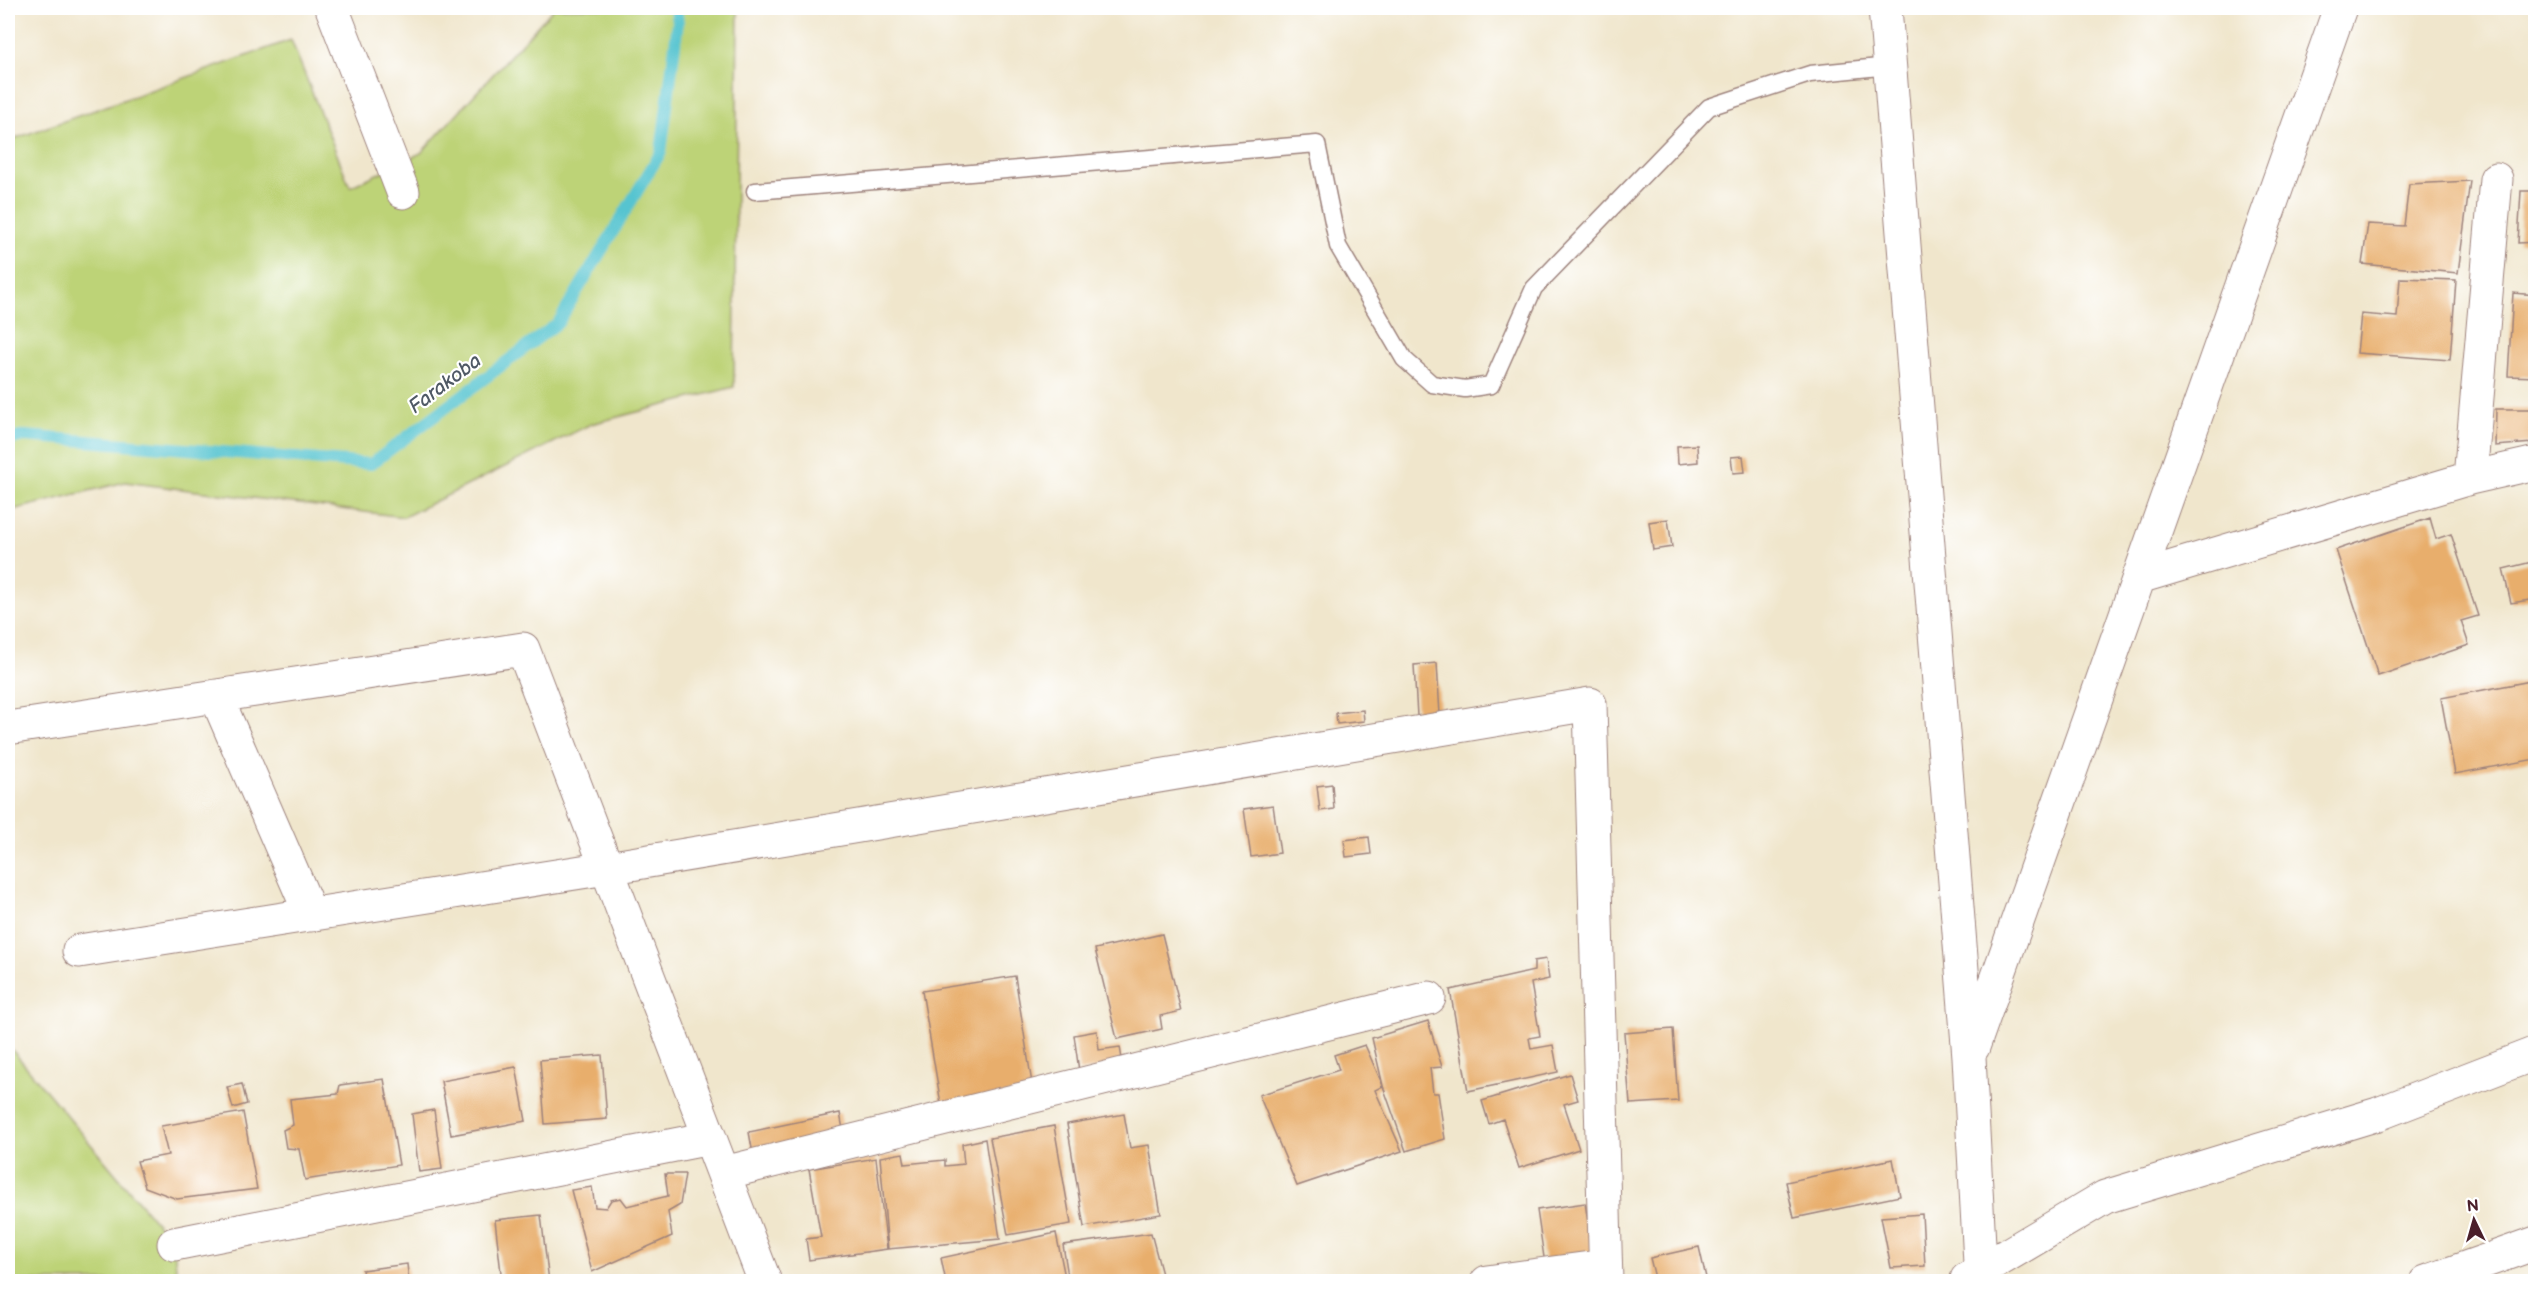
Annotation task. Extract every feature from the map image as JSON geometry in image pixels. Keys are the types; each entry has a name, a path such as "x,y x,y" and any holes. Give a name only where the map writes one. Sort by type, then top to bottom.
{"street":[{"path":"332,8 403,192"},
{"path":"1884,8 1970,1057 1975,1277"},
{"path":"1970,1057 2340,8"},
{"path":"2470,478 2496,179"},
{"path":"2139,577 2470,478 2535,464"},
{"path":"8,728 523,649 765,1281"},
{"path":"216,696 311,915"},
{"path":"79,951 607,868 1590,704 1605,1274 1487,1281"},
{"path":"724,1173 1429,998"},
{"path":"1975,1277 2104,1197 2378,1114 2535,1053"},
{"path":"174,1244 710,1138"},
{"path":"2426,1281 2535,1243"}],"lane":[{"path":"755,191 1317,144 1338,246 1404,358 1432,384 1465,389 1491,385 1534,288 1709,107 1810,74 1889,66"}],"green space":[{"path":"554,8 738,8 734,387 591,424 404,517 125,482 8,511 8,141 291,40 350,187 421,153"},
{"path":"8,1045 174,1244 177,1281 8,1281"}],"building":[{"path":"2470,181 2458,273 2362,264 2368,224 2404,226 2409,184"},
{"path":"2521,191 2536,191 2536,242 2518,243"},
{"path":"2400,278 2456,280 2450,360 2357,353 2361,314 2397,317"},
{"path":"2513,293 2536,295 2536,377 2508,376"},
{"path":"2496,409 2531,409 2533,443 2495,446"},
{"path":"1697,445 1698,462 1678,464 1677,446"},
{"path":"1743,456 1745,472 1733,473 1731,457"},
{"path":"2430,518 2436,539 2451,534 2478,616 2461,621 2469,645 2378,676 2336,550"},
{"path":"1668,519 1672,547 1653,550 1649,522"},
{"path":"2536,561 2536,599 2511,603 2503,569"},
{"path":"1437,663 1440,715 1417,716 1414,665"},
{"path":"2536,680 2536,759 2455,774 2441,698"},
{"path":"1363,710 1364,721 1337,724 1336,713"},
{"path":"1332,784 1334,809 1320,811 1317,786"},
{"path":"1273,805 1280,853 1251,857 1244,809"},
{"path":"1369,837 1371,854 1346,857 1344,840"},
{"path":"1162,934 1181,1011 1160,1016 1162,1029 1117,1039 1095,949"},
{"path":"1546,959 1549,979 1531,983 1540,1036 1529,1038 1531,1049 1553,1045 1558,1072 1468,1091 1450,990 1534,971 1534,961"},
{"path":"1015,976 1033,1090 941,1104 922,991"},
{"path":"1428,1021 1442,1067 1430,1068 1433,1093 1438,1093 1445,1139 1406,1151 1383,1086 1372,1038"},
{"path":"1673,1029 1678,1101 1630,1104 1624,1033"},
{"path":"1097,1031 1099,1050 1120,1047 1123,1065 1079,1071 1074,1035"},
{"path":"1365,1045 1383,1086 1375,1090 1402,1151 1297,1186 1259,1095 1339,1070 1334,1055"},
{"path":"602,1055 607,1119 545,1124 540,1060"},
{"path":"516,1067 526,1121 451,1135 441,1081"},
{"path":"1570,1074 1578,1100 1564,1104 1579,1149 1519,1168 1503,1119 1489,1124 1482,1101"},
{"path":"384,1079 399,1165 305,1180 299,1149 286,1148 283,1130 293,1125 290,1099 338,1094 340,1085"},
{"path":"242,1084 247,1104 233,1108 227,1087"},
{"path":"434,1110 442,1169 419,1172 412,1114"},
{"path":"243,1112 257,1189 177,1199 145,1187 137,1161 168,1155 161,1126"},
{"path":"840,1113 844,1135 753,1154 749,1132"},
{"path":"1124,1114 1130,1148 1149,1145 1161,1214 1084,1227 1067,1124"},
{"path":"1054,1126 1071,1224 1008,1235 990,1138"},
{"path":"985,1139 1000,1239 888,1249 880,1157 903,1153 905,1164 945,1160 945,1166 964,1164 962,1144"},
{"path":"876,1158 887,1249 809,1260 806,1239 821,1237 809,1169"},
{"path":"1893,1159 1900,1196 1794,1218 1786,1182"},
{"path":"665,1174 685,1174 680,1205 668,1212 672,1236 592,1272 571,1190 592,1187 595,1207 606,1208 611,1200 621,1198 627,1206 668,1196"},
{"path":"1585,1203 1594,1263 1546,1271 1537,1210"},
{"path":"1922,1214 1925,1266 1891,1268 1881,1217"},
{"path":"541,1215 549,1282 502,1282 495,1220"},
{"path":"1056,1233 1066,1282 946,1282 941,1258"},
{"path":"1151,1233 1164,1282 1069,1282 1063,1245"},
{"path":"1699,1247 1707,1282 1656,1282 1650,1258"},
{"path":"407,1264 409,1282 364,1282 362,1270"}],"waterway":[{"name":"Farakoba","path":"8,440 24,436 371,464 558,323 661,152 678,22 676,8"}]}
